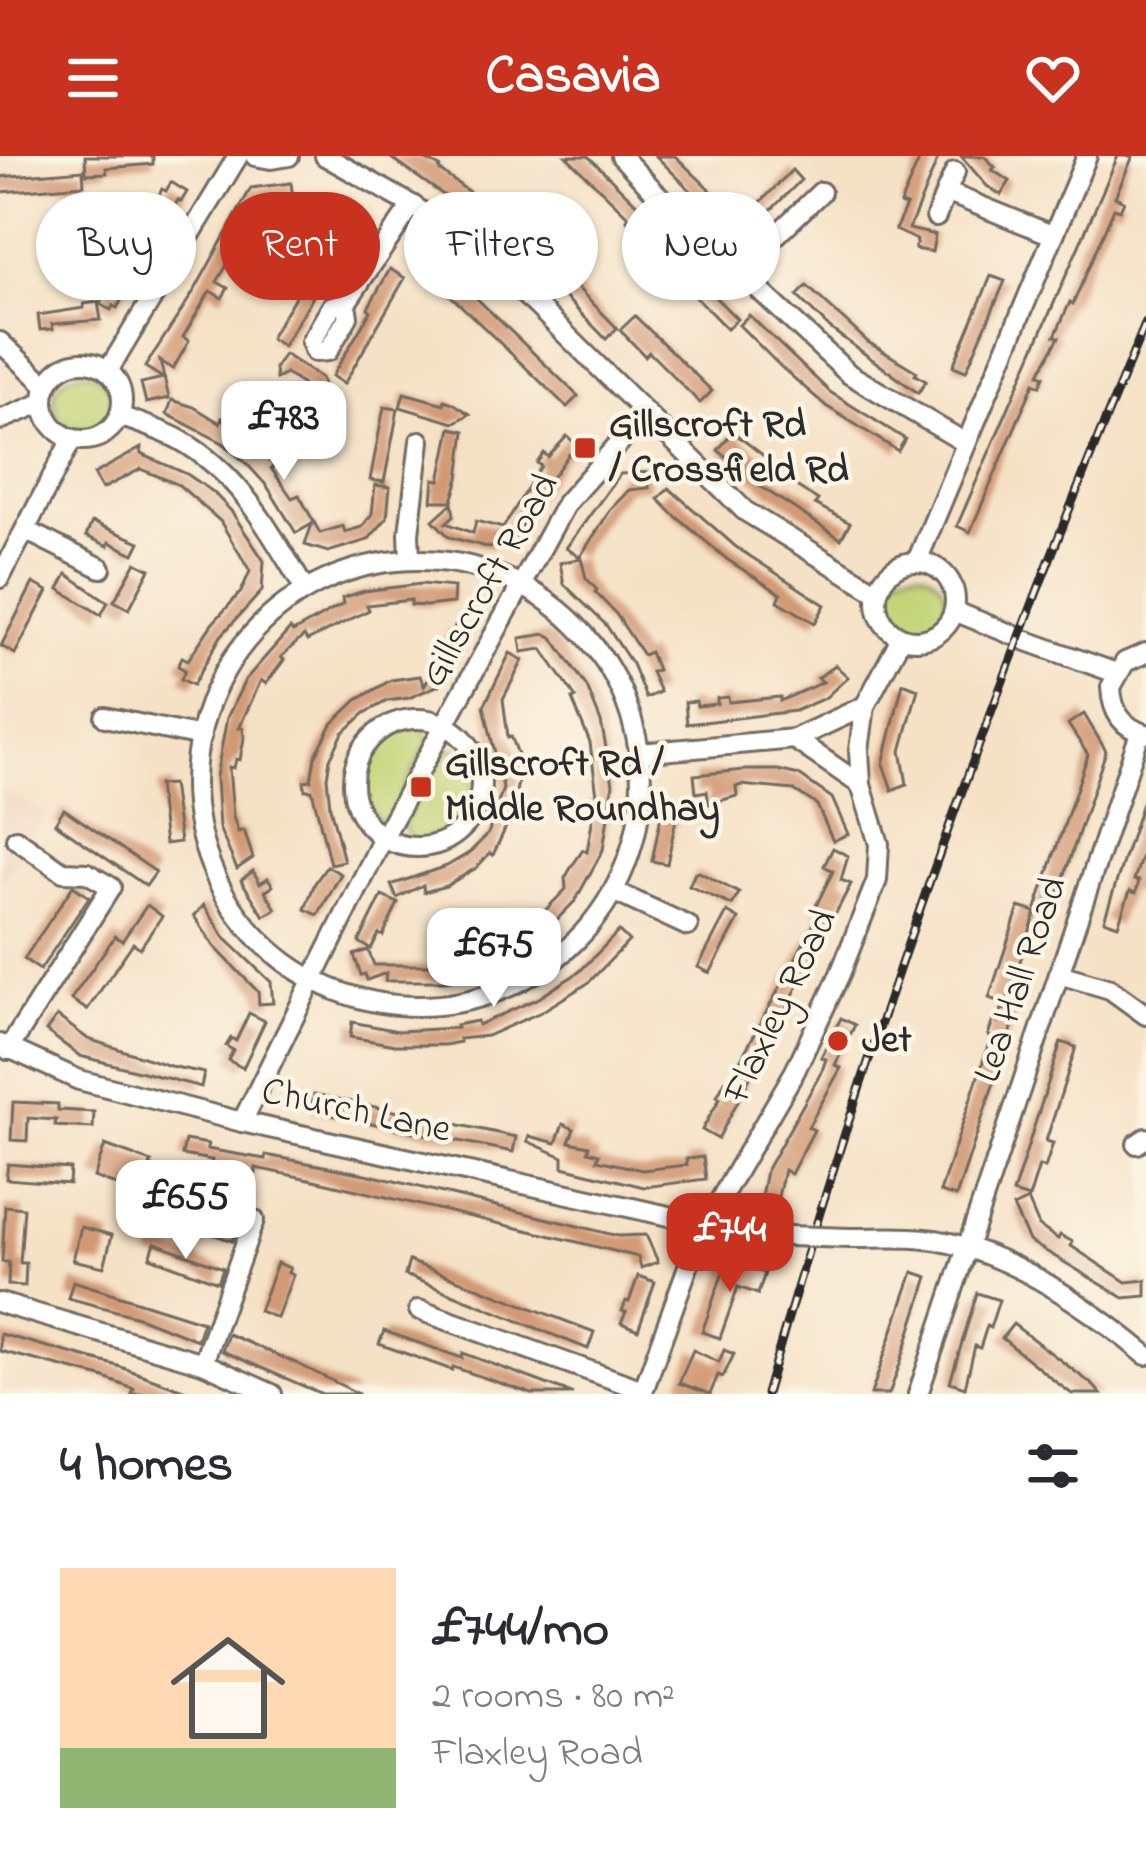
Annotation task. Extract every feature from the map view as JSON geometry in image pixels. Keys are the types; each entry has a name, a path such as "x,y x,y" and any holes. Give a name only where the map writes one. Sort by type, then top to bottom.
{"street":[{"path":"108,371 238,156"},
{"path":"255,156 290,156"},
{"path":"325,156 404,200"},
{"path":"621,156 654,192"},
{"path":"917,561 1087,156"},
{"path":"936,217 955,172"},
{"path":"780,231 820,192"},
{"path":"946,192 1052,235"},
{"path":"346,303 404,217"},
{"path":"530,300 745,511 878,592"},
{"path":"769,300 849,374 964,442"},
{"path":"0,342 45,394 52,425 72,439 100,436 119,416 120,389 108,371 78,362 63,367 45,394 0,420"},
{"name":"Gillscroft Road","path":"242,1122 384,836 566,503 644,415"},
{"path":"119,416 178,439 249,495 304,588"},
{"path":"0,578 72,439"},
{"path":"410,560 420,441"},
{"path":"25,530 100,568"},
{"path":"410,560 488,568 521,586 563,615 602,656 624,702 640,753 632,848 615,892 553,963 503,990 476,998 442,1004 386,1004 314,981 251,934 211,870 196,811 194,773 212,696 250,632 304,588 372,563 410,560"},
{"path":"917,561 944,574 955,598 954,611 934,636 918,641 902,638 881,620 878,592 893,569 917,561"},
{"path":"954,611 1116,673"},
{"name":"Flaxley Road","path":"643,1392 705,1224 795,1071 877,880 879,844 862,785 859,750 865,706 902,638"},
{"path":"1143,734 1117,716 1111,687 1125,662 1146,653"},
{"path":"640,753 794,740 865,706"},
{"path":"105,717 201,737"},
{"name":"Gillscroft Road","path":"402,720 422,720 445,728 465,742 478,757 482,790 476,811 453,837 429,845 415,846 384,836 368,824 352,789 362,749 387,725 402,720"},
{"name":"Lea Hall Road","path":"918,1394 1143,734"},
{"path":"794,740 862,785"},
{"path":"4,1047 111,887 87,873 62,872 16,839"},
{"path":"615,892 688,926"},
{"path":"1059,974 1110,989 1146,1015"},
{"name":"Church Lane","path":"4,1047 79,1080 242,1122 705,1224 788,1236 927,1239 967,1248 1063,1294 1146,1355"},
{"path":"203,1363 254,1220"},
{"path":"0,1304 203,1363 272,1394"},
{"path":"419,1310 643,1392"}],"shaded area":[{"path":"0,788 46,813 0,887"}],"green space":[{"path":"83,372 103,381 112,401 103,421 83,430 63,421 54,401 63,381"},
{"path":"915,570 937,579 946,601 937,623 915,632 893,623 884,601 893,579"},
{"path":"396,725 421,728 429,740 389,819 380,822 362,805 362,767 368,749"},
{"path":"447,747 466,754 474,786 472,799 459,821 417,841 403,825"}],"building":[{"path":"85,156 153,156 153,164 86,174"},
{"path":"388,156 418,156 440,167 469,192 439,192"},
{"path":"566,156 588,156 624,192 622,210"},
{"path":"656,156 675,156 712,192 692,192"},
{"path":"921,156 939,156 909,229 935,235 932,252 915,249 917,240 895,230 906,206 900,204"},
{"path":"961,156 984,156 995,167 992,170 1010,181 1001,195 987,186"},
{"path":"1118,156 1133,156 1115,197 1124,201 1120,210 1114,208 1073,304 1070,302 1055,336 1059,337 1039,374 1044,376 1040,386 1034,383 970,532 957,526"},
{"path":"83,170 84,185 0,192 0,177"},
{"path":"792,170 801,180 780,201 780,192 770,192"},
{"path":"171,182 187,192 160,192"},
{"path":"291,183 292,192 249,192"},
{"path":"220,244 220,297 210,291 183,337 189,341 173,369 160,361 169,398 146,403 141,383 163,378 145,367 188,300 196,300 196,288"},
{"path":"390,269 404,277 344,384 332,376 371,311 373,300 380,300 380,287"},
{"path":"991,276 1005,281 966,371 953,366"},
{"path":"807,286 868,342 917,372 926,381 918,393 831,329 797,296"},
{"path":"102,300 122,300 111,310 100,304"},
{"path":"293,300 311,300 283,346 270,338"},
{"path":"455,300 478,300 578,396 567,407"},
{"path":"568,300 590,300 617,328 606,339"},
{"path":"699,300 718,300 737,319 727,329"},
{"path":"98,302 101,320 52,324 53,329 40,330 38,315"},
{"path":"749,315 830,392 905,439 898,451 826,406 781,367 739,325"},
{"path":"635,316 712,391 700,403 620,330"},
{"path":"284,354 321,378 324,390 320,396 286,374 276,379 275,368"},
{"path":"404,393 444,404 445,400 470,414 454,423 400,407"},
{"path":"172,400 220,423 222,418 248,437 244,441 275,465 271,468 292,498 299,495 320,533 343,526 345,532 362,527 372,514 375,485 390,487 387,518 368,540 328,552 305,545 312,524 296,533 247,464 223,443 167,414"},
{"path":"384,407 398,409 384,482 370,480"},
{"path":"451,428 465,431 459,478 452,501 432,501 434,479 440,480"},
{"path":"733,432 769,460 764,466 777,477 850,523 841,539 763,488 718,450"},
{"path":"567,436 580,448 569,454 516,536 490,548 449,537 433,520 452,503 454,516 446,523 473,533 476,521 503,528 541,466 537,463"},
{"path":"141,448 141,454 187,474 213,492 264,561 262,591 221,636 193,685 181,679 182,657 188,660 241,592 250,571 220,521 179,485 141,469 102,489 94,474"},
{"path":"649,472 649,488 629,490 580,557 566,548 620,474"},
{"path":"669,488 736,547 825,605 815,623 778,601 781,594 728,560 673,514 658,499"},
{"path":"92,522 140,542 134,554 86,536"},
{"path":"581,558 595,592 643,655 650,652 657,670 651,672 660,692 646,698 632,664 606,625 564,584 560,563"},
{"path":"136,562 150,569 129,609 114,601"},
{"path":"67,574 108,602 101,615 59,589"},
{"path":"33,583 48,591 15,654 1,646"},
{"path":"421,584 454,587 453,603 411,605 411,600 367,605 369,610 307,641 304,636 281,657 284,660 266,684 261,680 239,728 244,738 240,760 229,767 233,816 238,832 244,830 253,858 237,869 219,828 216,777 227,718 245,680 290,629 293,632 343,604 342,598"},
{"path":"456,625 469,631 448,674 434,667 447,633 451,635"},
{"path":"546,634 587,687 601,722 613,784 603,850 575,901 527,950 476,974 446,981 385,981 386,973 367,980 354,955 368,950 374,965 445,965 481,956 518,938 566,889 565,878 583,850 587,852 593,816 587,815 589,801 598,802 590,743 572,699 576,698 542,649 522,652 520,638"},
{"path":"510,653 523,660 503,699 508,737 518,754 512,756 515,774 520,773 511,816 493,855 476,868 446,886 424,892 423,885 397,898 391,885 447,866 488,834 503,788 484,706"},
{"path":"835,665 848,677 825,698 795,711 687,724 685,702 717,704 717,698 728,697 729,702 780,697 780,701 823,682 818,678"},
{"path":"433,669 439,685 409,698 387,701 343,733 327,777 344,861 330,864 312,790 305,790 304,781 311,780 315,757 332,724 357,700 391,680 420,676 424,686"},
{"path":"903,683 918,689 901,751 907,784 892,790 883,764"},
{"path":"1084,714 1106,751 1052,913 1036,908 1088,755 1068,724"},
{"path":"744,770 799,775 832,798 848,834 833,841 817,805 794,790 741,785 736,787 737,796 709,804 707,791 696,793 694,775"},
{"path":"172,784 180,842 165,844 158,785"},
{"path":"1144,797 1146,843 1134,880 1139,881 1136,893 1130,891 1118,925 1104,920"},
{"path":"64,809 156,872 146,886 55,823"},
{"path":"662,811 677,814 667,864 652,861"},
{"path":"833,848 848,856 841,880 851,884 718,1139 702,1130 820,913 814,910 833,871 824,866"},
{"path":"327,866 341,874 318,915 305,909"},
{"path":"253,871 260,883 268,878 273,886 265,891 276,909 264,916 241,880"},
{"path":"699,872 739,893 732,905 689,886"},
{"path":"73,886 89,897 40,970 24,959"},
{"path":"382,896 398,903 383,936 379,934 371,949 359,942"},
{"path":"147,905 162,916 140,948 133,943 87,1010 71,999 115,936 122,941"},
{"path":"204,905 225,938 271,982 273,1003 259,1004 258,992 214,946 194,916"},
{"path":"1019,907 1036,912 1006,1004 989,998"},
{"path":"727,912 739,919 710,973 698,967"},
{"path":"619,931 629,941 588,983 541,1012 487,1036 445,1045 395,1045 350,1037 352,1022 398,1031 457,1028 477,1021 478,1025 539,998 579,972"},
{"path":"1002,1009 1017,1013 956,1197 940,1192 993,1020 998,1022"},
{"path":"249,1013 265,1021 243,1068 228,1060 233,1050 226,1046 231,1038 236,1041"},
{"path":"57,1016 88,1039 204,1073 201,1087 80,1056 46,1031"},
{"path":"841,1018 855,1025 835,1065 841,1068 808,1127 814,1130 791,1174 784,1170 777,1201 761,1197 766,1171 822,1071 826,1059 821,1057"},
{"path":"1061,1042 1076,1047 1046,1141 1053,1143 1045,1168 1039,1166 1029,1198 1013,1193"},
{"path":"314,1094 516,1137 513,1152 311,1111"},
{"path":"13,1102 94,1112 93,1128 55,1126 56,1120 28,1118 27,1141 11,1140"},
{"path":"563,1124 574,1129 569,1142 589,1146 588,1151 599,1154 597,1160 642,1170 687,1165 686,1159 703,1157 706,1179 644,1187 563,1167 563,1157 527,1141 529,1136 556,1143"},
{"path":"185,1140 208,1144 207,1149 370,1175 618,1236 646,1235 658,1262 641,1268 638,1257 573,1241 314,1180 211,1165 212,1160 182,1155"},
{"path":"105,1145 152,1162 150,1166 160,1170 142,1201 133,1197 135,1192 94,1177"},
{"path":"8,1164 70,1169 69,1184 6,1179"},
{"path":"1028,1200 1039,1226 1058,1239 1060,1235 1073,1242 1071,1246 1126,1282 1146,1280 1146,1296 1124,1298 1029,1241 1013,1207"},
{"path":"171,1203 237,1226 232,1241 166,1217"},
{"path":"5,1206 24,1208 20,1263 26,1263 25,1286 8,1285 9,1262 2,1262"},
{"path":"81,1227 112,1235 104,1267 73,1260"},
{"path":"155,1243 223,1268 218,1282 150,1257"},
{"path":"409,1261 594,1332 588,1349 405,1275"},
{"path":"277,1263 290,1268 288,1273 293,1275 277,1318 259,1311"},
{"path":"734,1263 765,1273 758,1294 738,1287 720,1338 702,1332 725,1266 732,1269"},
{"path":"913,1272 928,1277 900,1364 889,1394 871,1394"},
{"path":"638,1276 655,1282 638,1330 621,1323"},
{"path":"73,1281 203,1322 197,1340 138,1317 68,1298"},
{"path":"977,1293 999,1300 980,1348 975,1346 965,1387 950,1382"},
{"path":"1013,1324 1101,1394 1072,1394 1056,1382 1002,1338"},
{"path":"384,1331 462,1358 463,1353 573,1394 532,1394 452,1370 379,1344"},
{"path":"0,1334 118,1366 194,1394 132,1394 134,1389 102,1377 0,1351"},
{"path":"228,1334 359,1394 322,1394 222,1351"},
{"path":"693,1350 719,1362 724,1350 734,1354 710,1394 679,1383"}],"railway":[{"path":"766,1394 849,1122 940,852 1039,586 1146,322"}],"place":[{"name":"Gillscroft Rd / Crossfield Rd","path":"585,448"},
{"name":"Gillscroft Rd / Middle Roundhay","path":"421,787"},
{"name":"Jet","path":"838,1041"}]}
